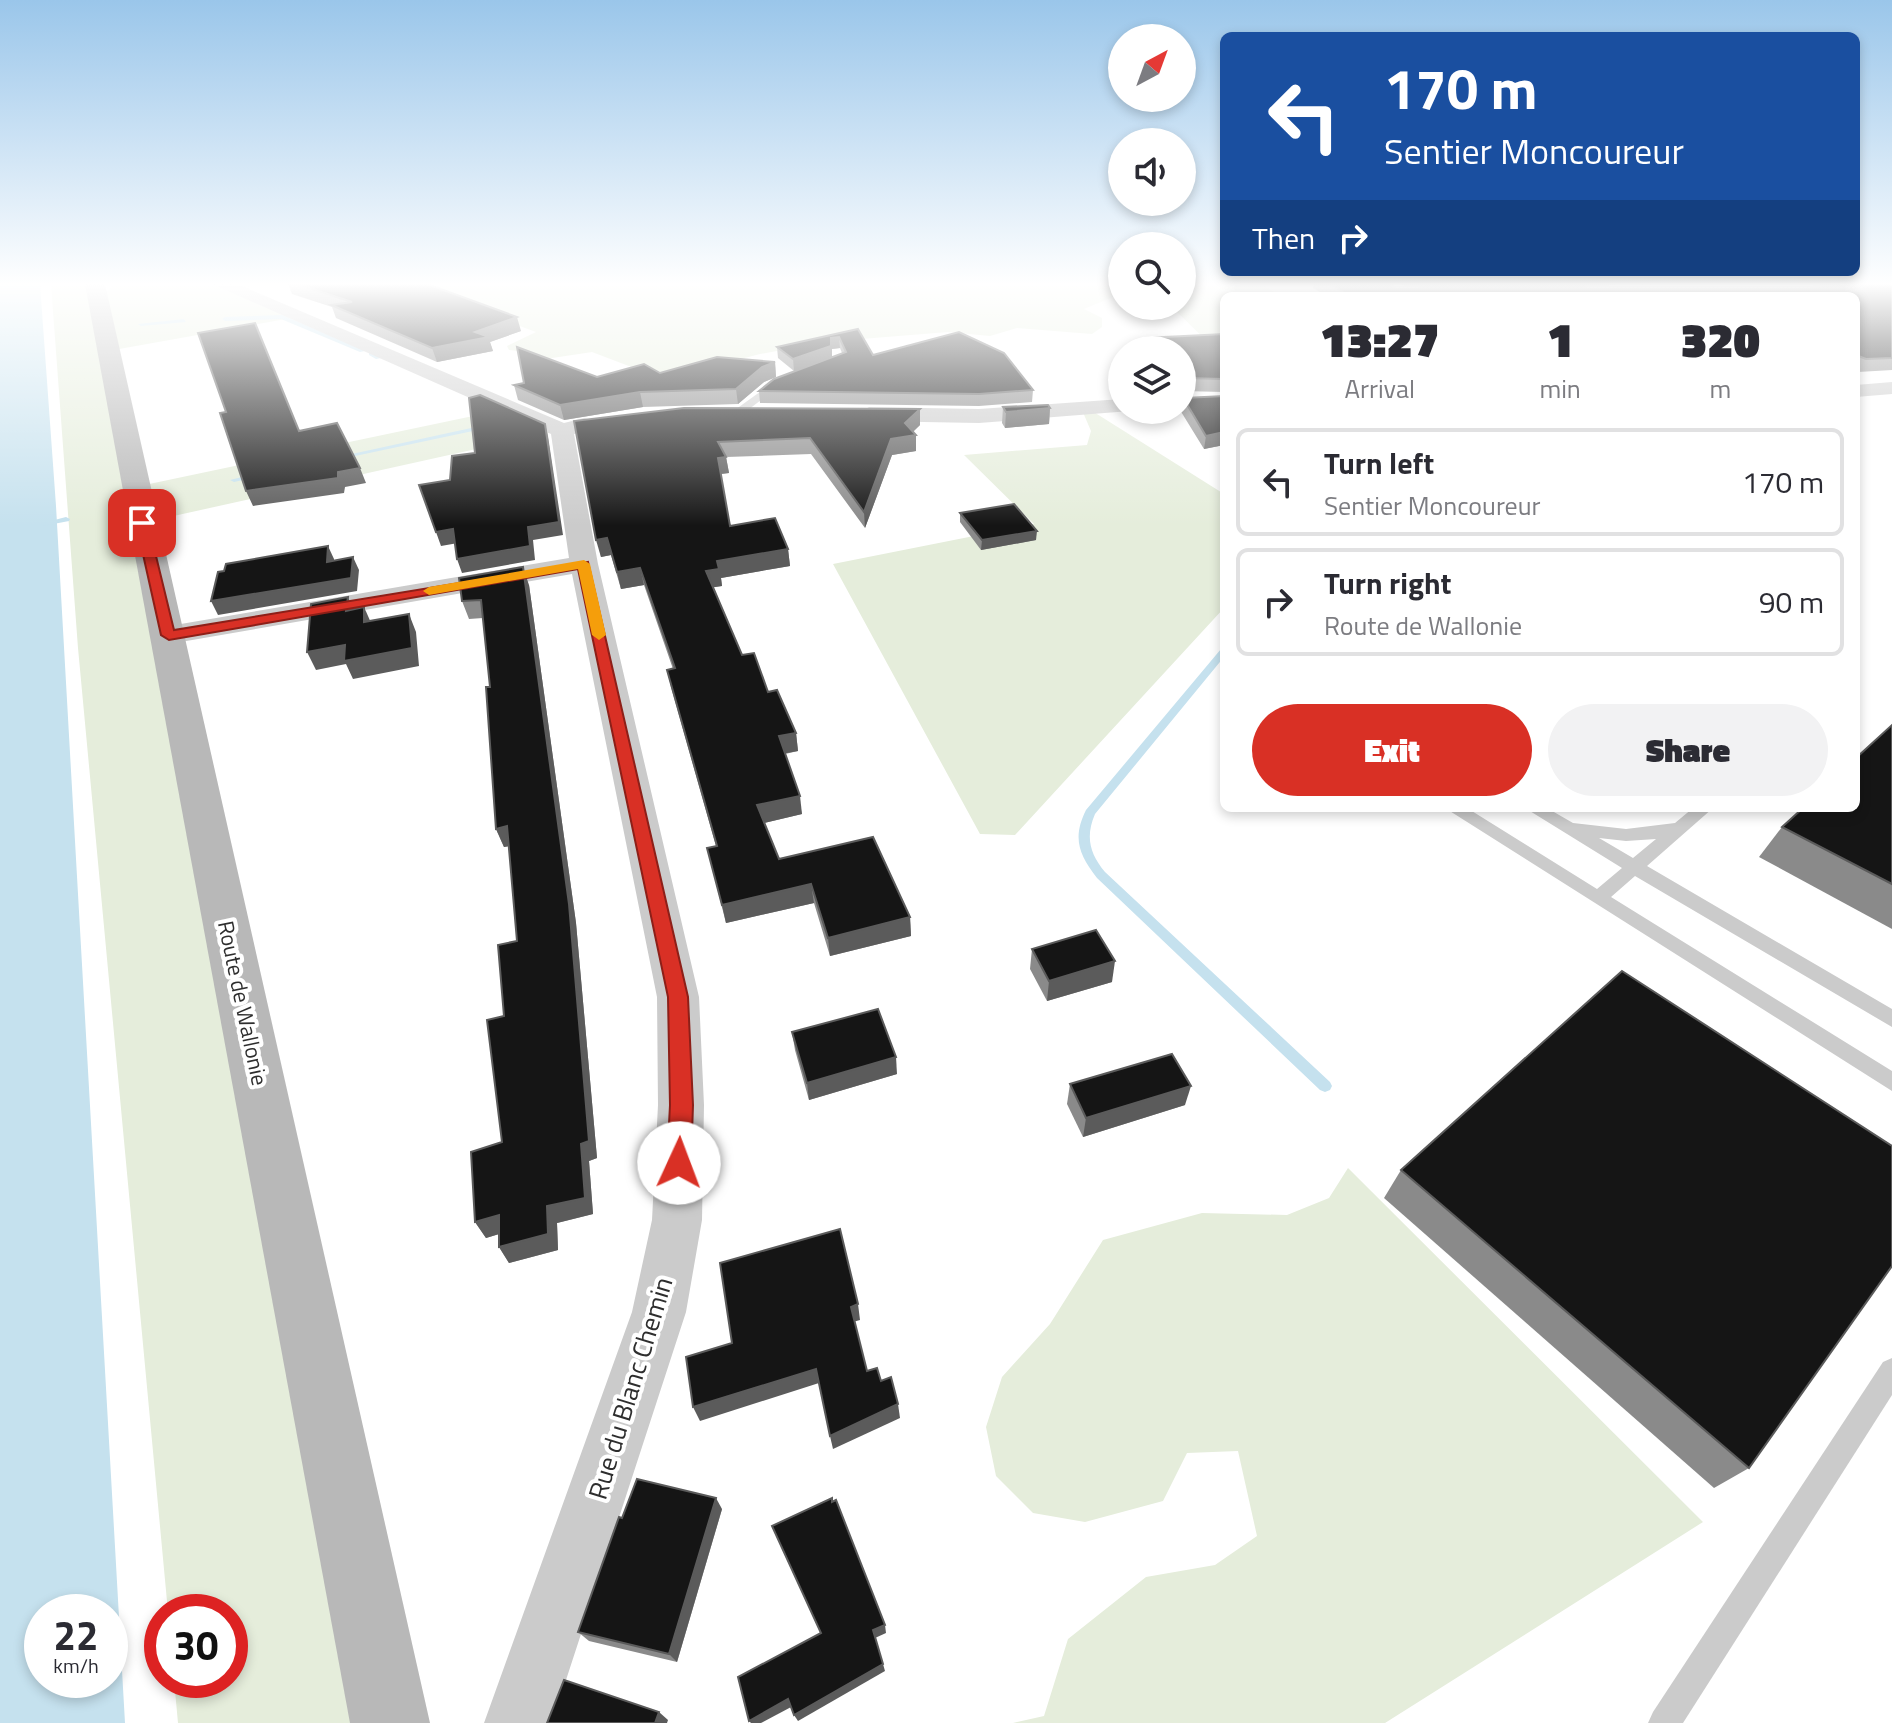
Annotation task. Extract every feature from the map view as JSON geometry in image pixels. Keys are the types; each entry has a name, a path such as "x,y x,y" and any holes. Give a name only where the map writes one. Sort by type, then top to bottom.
{"main road":[{"name":"Route de Wallonie","path":"116,364 142,523 169,635 390,1723"}],"street":[{"path":"409,364 562,430 610,420"},
{"path":"1860,391 1892,388"},
{"path":"841,413 979,416 1108,407"},
{"path":"728,414 767,413"},
{"name":"Rue du Blanc Chemin","path":"518,1723 659,1312 677,1220 681,1105 678,997 584,564 562,430"},
{"path":"169,635 584,564"}],"lane":[{"path":"728,414 770,386 793,376"},
{"path":"1460,812 1892,1082"},
{"path":"1541,812 1892,1019"},
{"path":"1598,898 1699,812"},
{"path":"1564,825 1613,836 1639,836 1679,828"},
{"path":"1664,1723 1892,1371"}],"green space":[{"path":"57,364 111,364 135,487 511,408 562,430 142,523 390,1723 178,1723 176,1698 248,1698 248,1594 166,1594 78,648"},
{"path":"625,364 720,364 663,379"},
{"path":"1089,409 1108,424 1113,424 1220,491 1220,612 1015,835 980,834 833,564 1034,524 964,455 1087,445 1091,431 1082,410"},
{"path":"1348,1168 1703,1522 1385,1723 1013,1723 1044,1716 1068,1639 1146,1577 1215,1565 1257,1536 1238,1451 1187,1453 1163,1501 1085,1522 1033,1513 996,1476 986,1427 1002,1377 1050,1324 1103,1240 1202,1213 1287,1215 1329,1198"}],"water":[{"path":"0,364 46,364 118,1594 24,1594 24,1698 124,1698 125,1723 0,1723"}],"building":[{"path":"209,364 272,364 299,431 337,423 360,468 338,472 338,478 246,491 220,413 226,412"},
{"path":"520,364 563,364 597,377 643,364 660,373 691,364 769,364 736,389 640,392 560,405 514,385 524,383"},
{"path":"813,364 1013,364 1033,390 979,394 759,391 774,379"},
{"path":"1196,364 1220,364 1220,379 1196,378"},
{"path":"480,395 545,424 559,522 528,527 530,546 457,559 453,529 436,532 419,485 450,480 452,456 475,453 469,398"},
{"path":"1220,396 1220,433 1206,436 1196,419 1196,397"},
{"path":"1048,405 1050,408 1006,412 1003,407"},
{"path":"684,408 920,409 905,423 916,435 891,439 864,512 810,438 718,442 726,457 718,458 730,526 775,518 788,549 717,561 719,569 706,571 742,655 754,653 768,692 777,690 796,733 779,736 800,796 757,805 779,859 873,837 910,917 828,938 811,884 722,905 707,848 717,846 667,670 675,668 640,568 617,572 607,538 596,540 574,421"},
{"path":"1014,504 1037,531 982,540 960,513"},
{"path":"328,546 327,562 353,557 351,578 211,601 218,572 224,571 226,564"},
{"path":"523,567 569,904 589,1141 581,1144 585,1198 547,1206 548,1234 499,1247 499,1215 475,1222 471,1152 502,1142 487,1020 504,1016 498,945 517,941 507,826 496,829 486,687 490,687 481,600 462,601 459,578"},
{"path":"348,597 346,611 364,607 364,622 409,614 412,648 344,661 345,645 307,652 311,604"},
{"path":"1892,725 1892,884 1782,827 1799,812 1860,812 1860,754"},
{"path":"1096,930 1115,961 1049,981 1032,949"},
{"path":"1622,971 1892,1146 1892,1266 1749,1468 1401,1170"},
{"path":"878,1009 896,1057 807,1083 792,1032"},
{"path":"1172,1054 1191,1086 1086,1118 1070,1084"},
{"path":"840,1229 858,1304 851,1307 867,1371 877,1368 881,1381 891,1377 898,1404 830,1436 816,1369 693,1407 686,1357 732,1343 720,1263"},
{"path":"637,1479 716,1498 669,1654 578,1632 619,1517 622,1518"},
{"path":"832,1498 832,1502 836,1500 885,1625 873,1630 883,1664 794,1715 788,1699 749,1721 738,1677 821,1633 772,1526"},
{"path":"564,1680 659,1712 655,1723 547,1723"}],"waterway":[{"path":"341,457 485,427"},
{"path":"234,480 254,476"},
{"path":"43,524 66,519"},
{"path":"1220,656 1090,813 1084,830 1084,846 1101,875 1325,1086"}],"slow traffic":[{"path":"429,591 584,564 599,635"}],"route":[{"path":"142,523 169,635 584,564 678,997 679,1163"}]}
